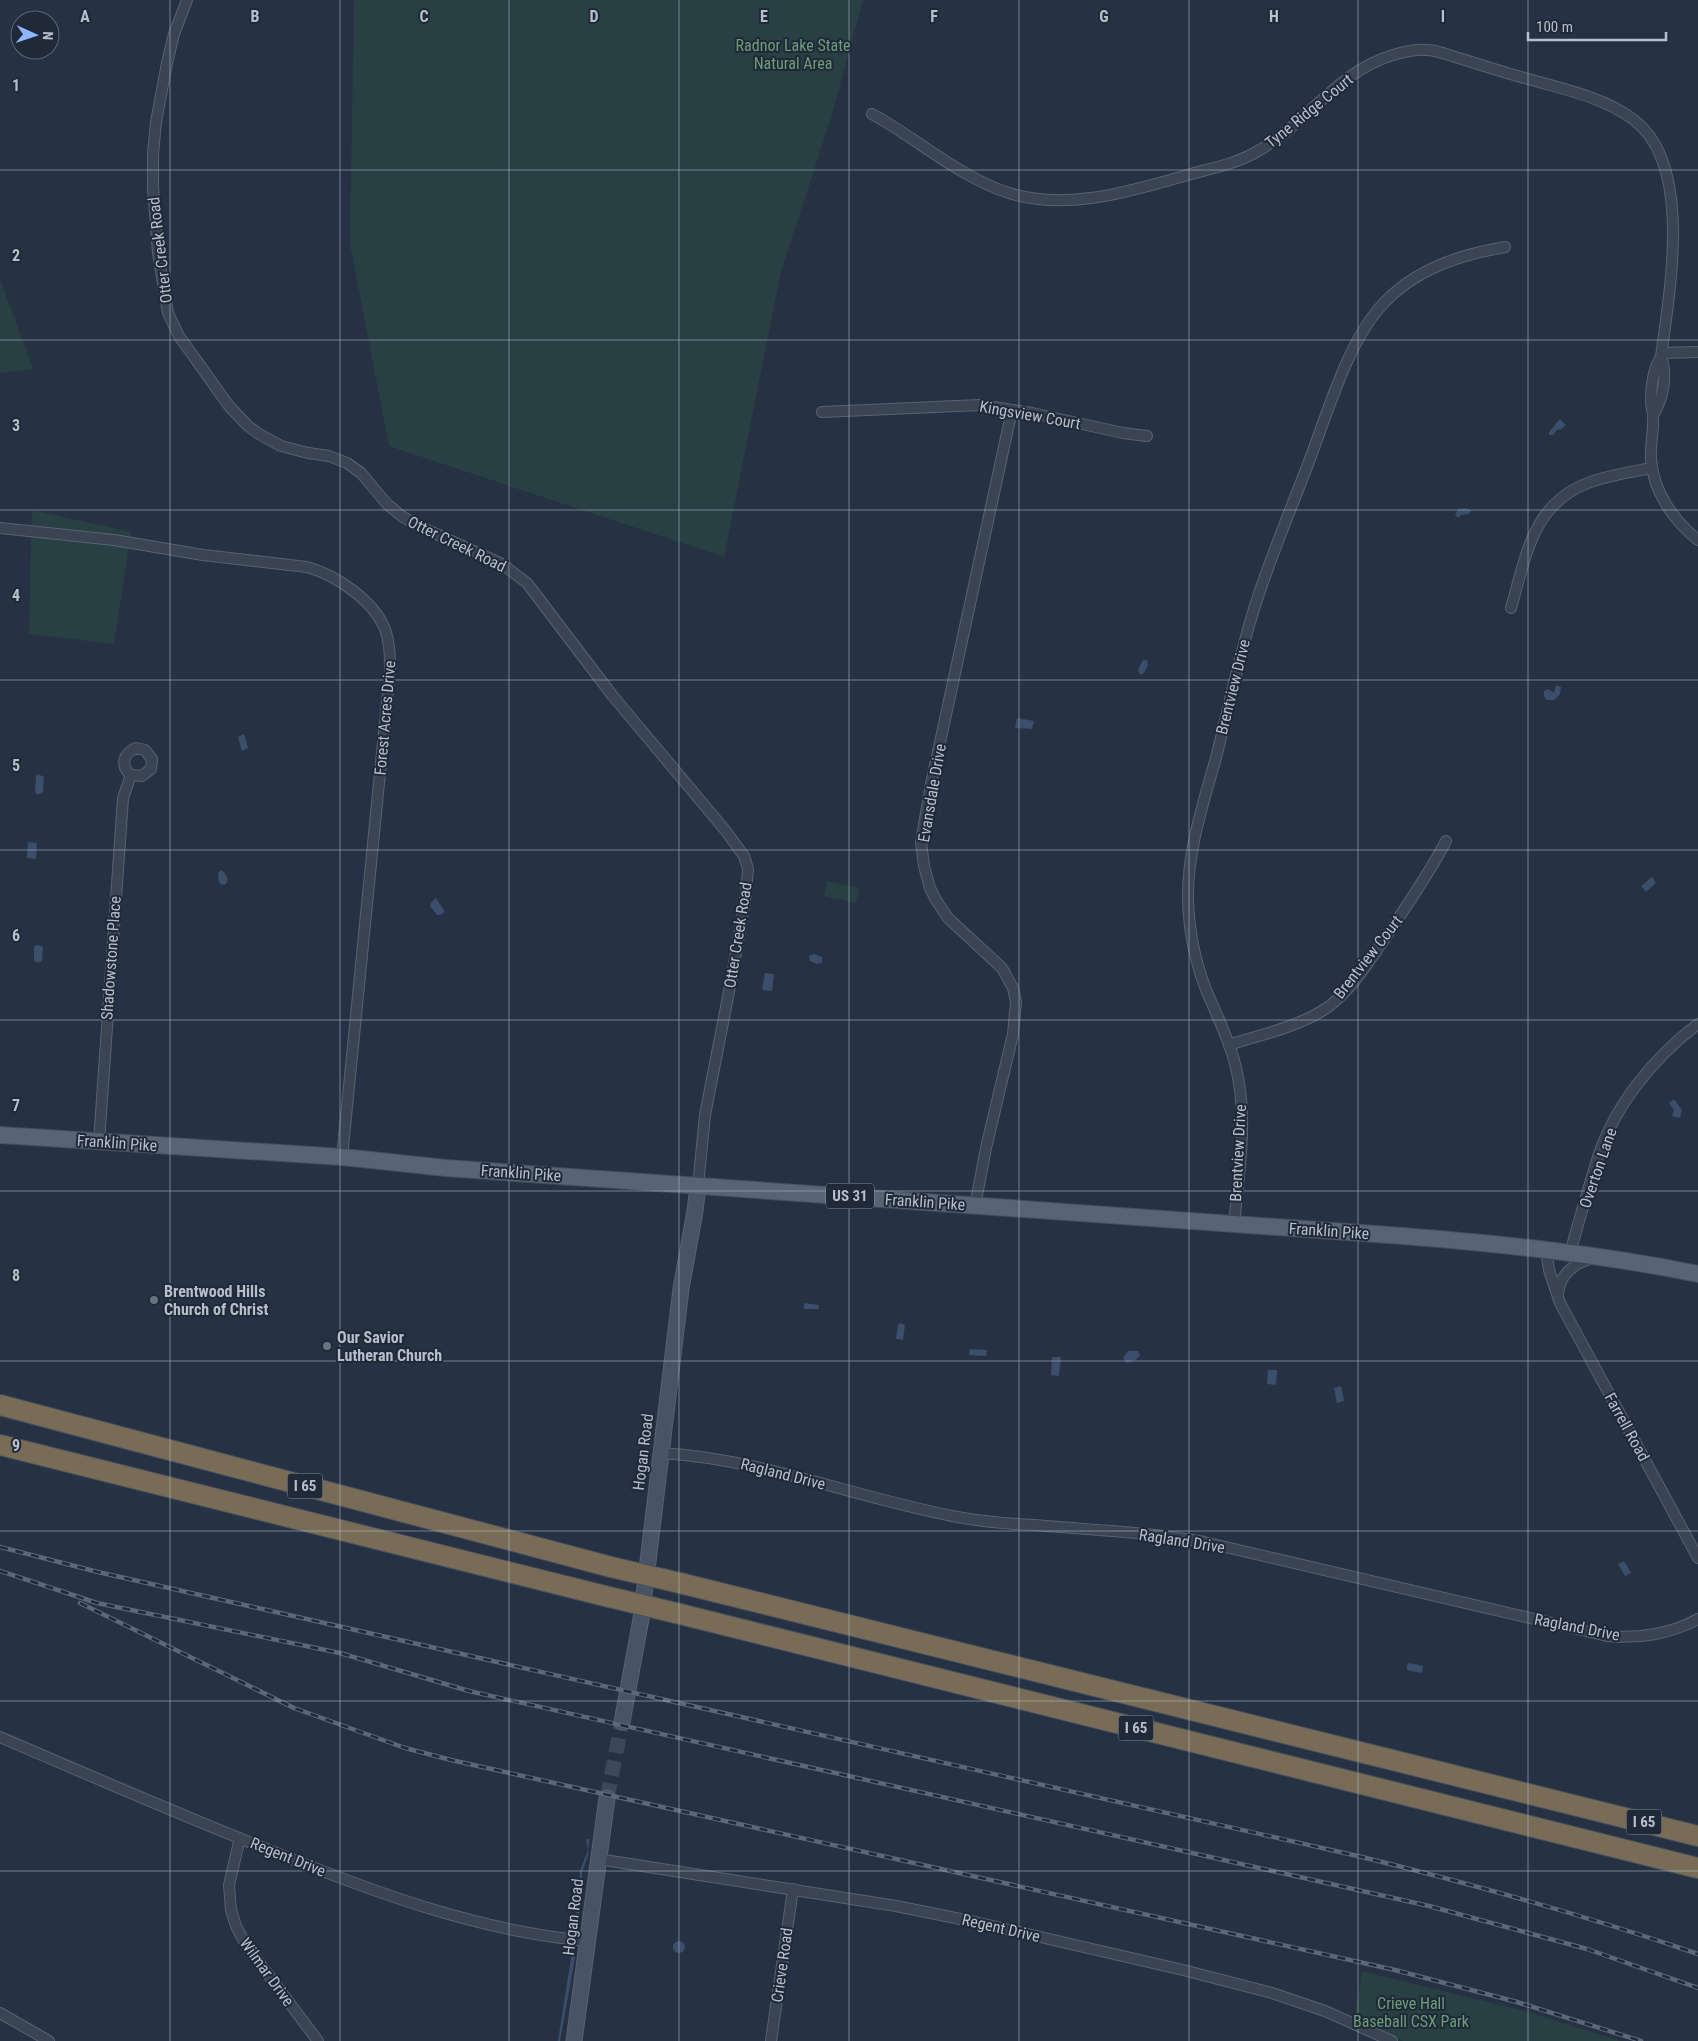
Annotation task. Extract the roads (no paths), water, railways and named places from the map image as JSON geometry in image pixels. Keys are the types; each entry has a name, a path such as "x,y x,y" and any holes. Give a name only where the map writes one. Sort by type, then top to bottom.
{"highway":[{"name":"I 65","path":"0,1405 611,1567 1698,1836"},
{"name":"I 65","path":"0,1444 1698,1868"}],"main road":[{"name":"Franklin Pike","path":"0,1135 342,1157 446,1168 1456,1240 1601,1257 1698,1274"}],"street":[{"name":"Otter Creek Road","path":"187,0 174,34 167,63 156,122 153,154 153,186 158,253 166,305 173,326 179,336 229,406 258,434 281,446 301,452 329,456 347,463 361,473 387,504 410,522 502,564 527,583 537,593 612,695 725,830 744,856 748,869 746,894 733,971 704,1115 698,1186"},
{"name":"Tyne Ridge Court","path":"872,114 900,129 961,172 982,183 1010,194 1037,199 1063,200 1092,198 1138,189 1245,157 1258,151 1284,132 1351,75 1385,58 1406,52 1432,50 1602,102 1635,121 1653,140 1661,159 1671,194 1673,230 1671,271 1662,355 1665,367 1660,404 1653,415 1652,468 1664,502 1680,524 1698,540"},
{"name":"Brentview Drive","path":"1234,1224 1242,1125 1238,1075 1195,955 1189,911 1189,884 1194,845 1241,655 1257,599 1340,382 1356,343 1368,322 1396,292 1428,270 1460,257 1505,247"},
{"path":"1662,355 1698,352"},
{"name":"Kingsview Court","path":"822,412 966,404 1012,410 1123,433 1147,436"},
{"name":"Evansdale Drive","path":"975,1206 986,1148 1013,1034 1016,1010 1014,994 1002,968 956,926 936,900 924,866 921,837 1012,410"},
{"path":"1511,608 1532,539 1541,519 1553,504 1569,492 1590,482 1652,468"},
{"name":"Forest Acres Drive","path":"0,528 105,539 212,556 307,567 341,582 364,601 382,624 390,650 390,672 342,1157"},
{"name":"Shadowstone Place","path":"99,1142 123,798 131,775"},
{"name":"Brentview Court","path":"1229,1046 1303,1020 1321,1012 1335,1001 1356,978 1378,948 1430,871 1446,841"},
{"name":"Overton Lane","path":"1570,1253 1598,1157 1616,1117 1628,1098 1665,1052 1698,1024"},
{"name":"Hogan Road","path":"622,1722 642,1619 681,1289 698,1186"},
{"name":"Farrell Road","path":"1546,1250 1549,1270 1558,1296 1593,1365 1698,1558"},
{"path":"1558,1296 1562,1278 1574,1266 1583,1261 1601,1257"},
{"name":"Ragland Drive","path":"661,1452 695,1455 742,1463 965,1519 1162,1536 1204,1542 1607,1636 1634,1637 1660,1633 1698,1619"},
{"name":"Regent Drive","path":"0,1737 342,1879 449,1915 499,1928 542,1936 588,1941"},
{"name":"Hogan Road","path":"574,2041 607,1798"},
{"name":"Wilmar Drive","path":"240,1838 229,1885 231,1910 236,1926 251,1952 318,2041"},
{"name":"Regent Drive","path":"598,1859 932,1912 1192,1972 1303,2003 1392,2041"},
{"name":"Crieve Road","path":"770,2041 793,1890"},
{"path":"0,2013 49,2041"}],"water":[{"path":"1560,419 1566,425 1560,430 1558,429 1553,435 1549,435 1549,432"},
{"path":"1466,508 1471,510 1469,514 1461,515 1458,518 1455,515 1458,509"},
{"path":"1143,660 1147,660 1148,665 1144,673 1140,675 1138,670"},
{"path":"1556,685 1561,687 1560,694 1554,700 1547,700 1544,696 1544,691 1548,689 1554,693"},
{"path":"1017,718 1034,721 1032,729 1015,728"},
{"path":"244,734 248,748 242,751 238,737"},
{"path":"38,774 44,777 43,792 36,794 36,776"},
{"path":"28,842 37,843 36,859 27,858"},
{"path":"221,870 228,879 226,884 222,885 219,882 218,873"},
{"path":"1652,877 1656,883 1646,892 1641,886"},
{"path":"436,898 444,910 444,913 440,915 437,915 430,906"},
{"path":"34,946 43,947 42,961 38,963 34,961"},
{"path":"814,954 822,957 822,963 817,964 810,961 809,956"},
{"path":"765,973 774,974 772,991 762,990"},
{"path":"1674,1099 1682,1110 1680,1118 1672,1116 1674,1110 1669,1103"},
{"path":"804,1303 819,1305 819,1309 804,1309"},
{"path":"900,1323 905,1325 903,1340 896,1339"},
{"path":"970,1349 987,1350 986,1356 969,1355"},
{"path":"1128,1351 1138,1351 1140,1356 1134,1361 1126,1363 1123,1358"},
{"path":"1052,1357 1061,1357 1059,1376 1051,1375"},
{"path":"1268,1370 1277,1370 1276,1385 1267,1384"},
{"path":"1341,1386 1344,1401 1337,1403 1334,1388"},
{"path":"1624,1561 1631,1573 1625,1576 1618,1564"},
{"path":"1409,1663 1423,1666 1422,1673 1407,1670"},
{"path":"586,1839 589,1839 588,1856 582,1872 582,1891 577,1929 575,1929 580,1871 588,1850"},
{"path":"679,1941 685,1947 679,1953 673,1947"},
{"path":"572,1952 576,1952 560,2041 558,2041"}],"tunnel":[{"path":"607,1798 622,1722"}],"railway":[{"path":"0,1547 98,1572 1362,1857 1531,1902 1698,1954"},
{"path":"0,1571 97,1603 340,1653 469,1691 1429,1906 1587,1949 1698,1988"},
{"path":"80,1603 294,1708 405,1748 451,1760 1395,1970 1517,2002 1641,2041"}],"place":[{"name":"Brentwood Hills Church of Christ","path":"154,1300"},
{"name":"Our Savior Lutheran Church","path":"327,1346"}],"park label":[{"name":"Radnor Lake State Natural Area","path":"793,54"},
{"name":"Crieve Hall Baseball CSX Park","path":"1411,2012"}]}
